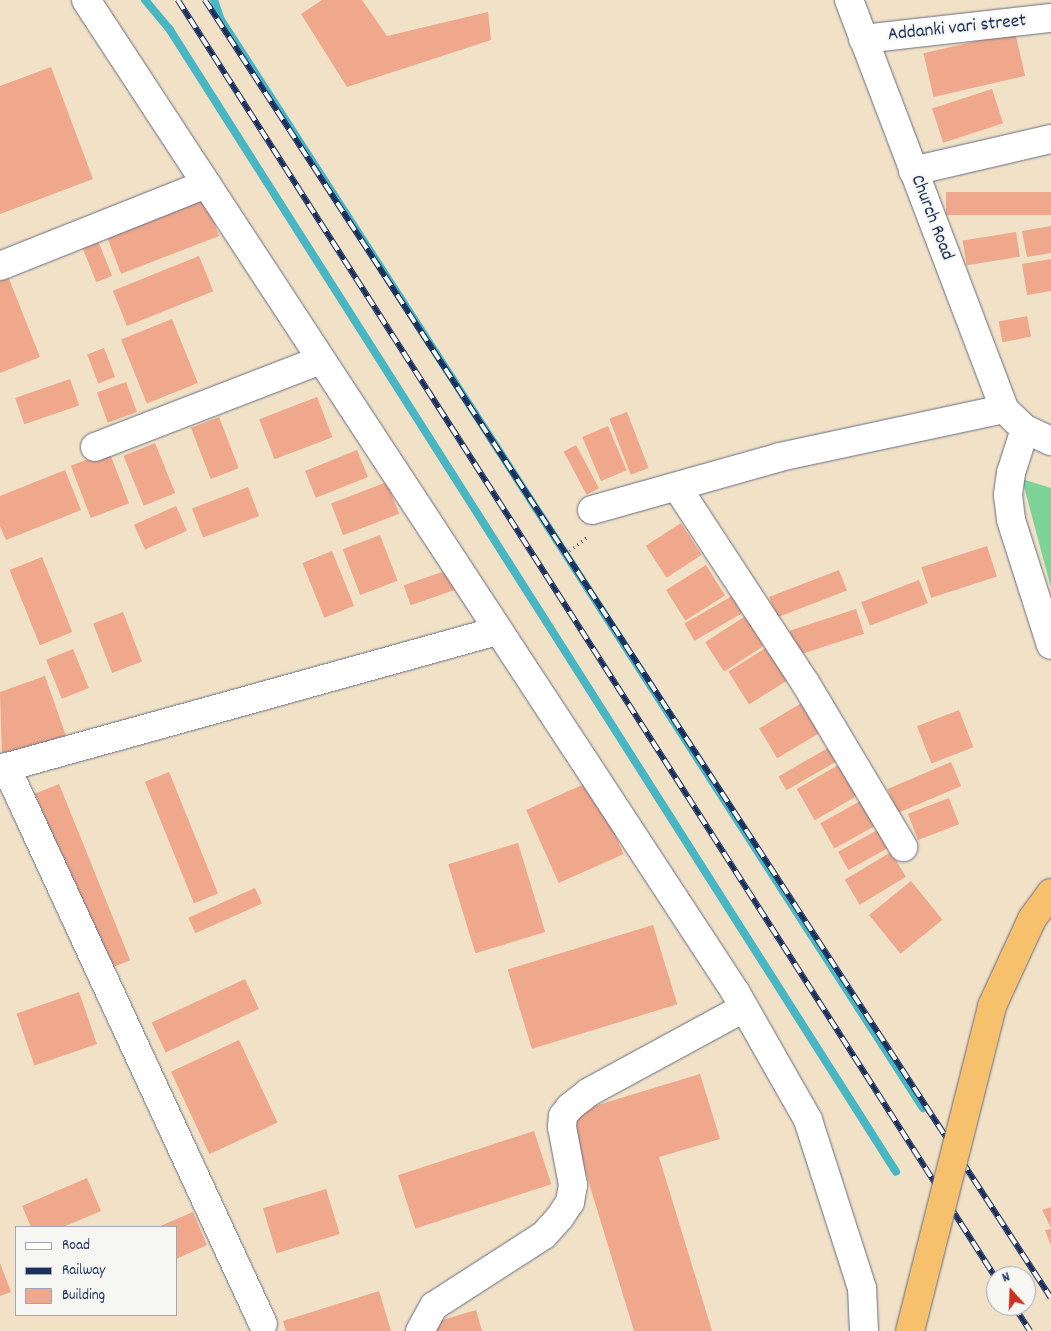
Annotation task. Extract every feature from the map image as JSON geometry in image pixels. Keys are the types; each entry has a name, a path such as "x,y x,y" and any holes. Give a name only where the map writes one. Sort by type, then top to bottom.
{"main road":[{"path":"910,1331 992,1006 1032,918 1051,893"}],"street":[{"path":"86,0 744,1008 808,1120 862,1288 864,1331"},
{"name":"Church Road","path":"849,0 1004,409 1025,429 1051,441"},
{"name":"Addanki vari street","path":"863,39 1051,18"},
{"path":"913,171 1051,139"},
{"path":"0,266 206,184"},
{"path":"95,447 320,360"},
{"path":"592,510 780,457 1004,409"},
{"path":"1025,429 1011,473 1008,495 1011,520 1051,645"},
{"path":"677,487 806,684 903,847"},
{"path":"263,1324 3,768 497,631"},
{"path":"420,1331 434,1306 544,1235 560,1217 570,1202 572,1185 562,1127 563,1116 570,1107 589,1092 744,1008"}],"green space":[{"path":"1022,479 1051,488 1051,588"}],"building":[{"path":"322,0 362,0 387,36 488,12 491,40 347,87 301,14"},
{"path":"1015,32 1025,76 934,97 923,53"},
{"path":"51,67 93,179 0,214 0,86"},
{"path":"992,89 1003,123 943,143 932,108"},
{"path":"946,192 1051,192 1051,215 946,215"},
{"path":"203,194 219,236 121,274 105,232"},
{"path":"1051,226 1051,253 1027,257 1022,231"},
{"path":"1016,232 1020,257 967,265 963,240"},
{"path":"96,236 112,276 96,282 80,242"},
{"path":"199,256 213,291 127,326 113,291"},
{"path":"1051,259 1051,291 1027,295 1022,264"},
{"path":"7,274 40,357 0,373 0,277"},
{"path":"1027,316 1031,337 1003,342 999,322"},
{"path":"172,319 198,383 147,404 121,340"},
{"path":"104,348 115,377 98,383 87,354"},
{"path":"70,379 79,405 24,424 15,398"},
{"path":"126,382 137,412 108,423 97,393"},
{"path":"317,397 332,437 275,459 259,419"},
{"path":"627,412 649,468 631,475 609,419"},
{"path":"219,417 239,468 211,479 191,428"},
{"path":"608,426 627,470 601,481 582,437"},
{"path":"155,443 175,493 144,506 123,456"},
{"path":"576,445 599,488 587,495 564,452"},
{"path":"357,450 368,477 316,498 305,471"},
{"path":"109,451 129,503 91,518 71,466"},
{"path":"65,470 81,510 6,540 0,526 0,496"},
{"path":"387,482 399,514 343,535 331,504"},
{"path":"248,487 259,516 203,537 192,509"},
{"path":"176,506 187,531 145,549 134,525"},
{"path":"681,523 702,555 666,578 646,546"},
{"path":"380,535 398,581 360,595 343,549"},
{"path":"987,546 997,576 931,598 921,567"},
{"path":"332,551 354,606 324,618 302,563"},
{"path":"42,557 72,632 40,645 10,570"},
{"path":"706,565 725,596 685,620 666,590"},
{"path":"451,569 458,589 411,605 404,585"},
{"path":"839,570 847,591 777,617 769,597"},
{"path":"919,580 928,603 870,626 861,602"},
{"path":"732,596 742,613 694,641 684,624"},
{"path":"856,609 864,634 797,655 789,631"},
{"path":"123,612 142,661 112,673 93,623"},
{"path":"747,615 766,644 724,672 705,642"},
{"path":"769,646 790,679 749,705 728,671"},
{"path":"73,649 89,688 62,699 46,660"},
{"path":"45,676 66,736 2,758 0,692"},
{"path":"808,699 826,729 777,758 759,728"},
{"path":"959,710 973,747 931,763 917,726"},
{"path":"833,745 841,759 786,790 778,776"},
{"path":"951,762 961,786 898,813 887,789"},
{"path":"840,764 858,795 815,820 797,789"},
{"path":"169,772 218,893 194,903 145,782"},
{"path":"591,781 624,854 559,883 526,810"},
{"path":"59,784 130,960 106,970 35,794"},
{"path":"949,798 959,824 918,840 908,814"},
{"path":"864,799 878,824 834,849 820,823"},
{"path":"881,828 891,846 848,870 838,852"},
{"path":"518,843 545,932 475,953 448,864"},
{"path":"891,852 906,877 860,905 845,880"},
{"path":"911,881 942,920 901,954 869,915"},
{"path":"255,888 262,904 195,933 188,918"},
{"path":"653,925 677,1004 532,1049 508,969"},
{"path":"245,979 259,1009 166,1052 152,1023"},
{"path":"79,992 97,1044 35,1065 17,1013"},
{"path":"239,1040 277,1122 209,1154 171,1072"},
{"path":"700,1074 720,1139 659,1157 712,1331 634,1331 568,1114"},
{"path":"534,1131 551,1184 415,1228 398,1175"},
{"path":"87,1178 101,1211 65,1226 31,1226 22,1206"},
{"path":"326,1189 340,1234 277,1253 263,1208"},
{"path":"1051,1207 1051,1228 1042,1210"},
{"path":"193,1212 207,1245 178,1258 178,1226 160,1226"},
{"path":"1051,1229 1051,1246 1045,1230"},
{"path":"0,1263 11,1292 0,1296"},
{"path":"379,1291 391,1331 286,1331 283,1321"},
{"path":"476,1310 482,1331 434,1331 432,1323"}],"waterway":[{"path":"145,0 170,30 896,1172"},
{"path":"214,0 221,20 923,1108"}],"railway":[{"path":"178,0 988,1266"},
{"path":"205,0 1051,1298"},
{"path":"1020,1316 1030,1331"}]}
